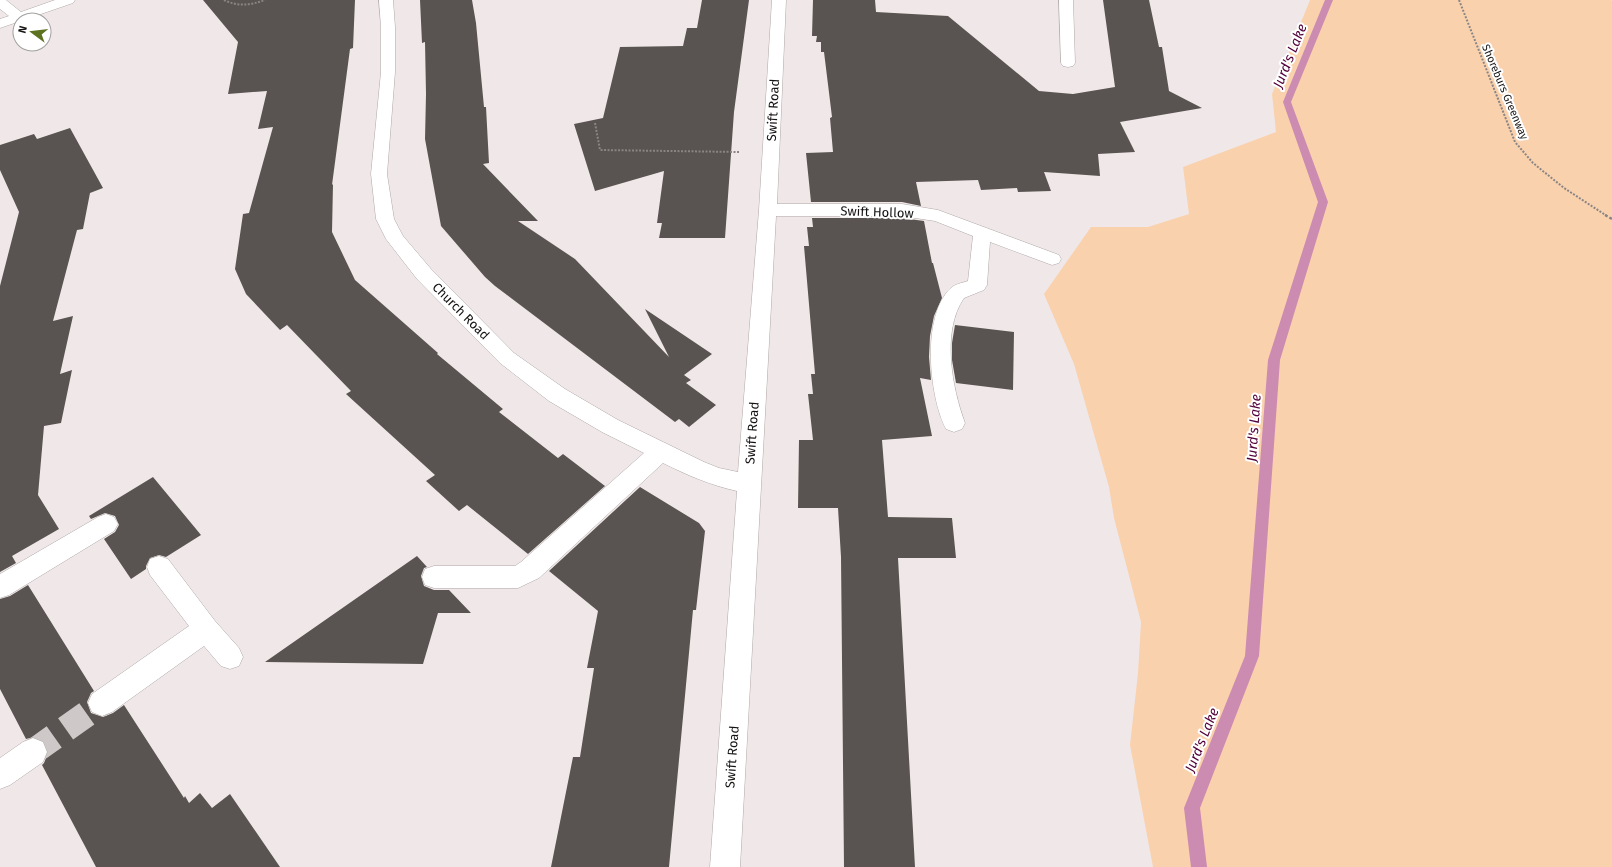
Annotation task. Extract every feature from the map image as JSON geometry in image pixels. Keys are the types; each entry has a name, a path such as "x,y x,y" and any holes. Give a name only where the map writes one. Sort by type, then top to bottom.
{"street":[{"path":"33,12 68,0"},
{"name":"Church Road","path":"386,0 388,27 388,72 378,174 385,219 395,239 424,274 507,358 557,396 610,426 696,470 717,477 748,484"},
{"name":"Swift Road","path":"725,867 748,484 768,210 779,0"},
{"path":"1066,0 1068,62"},
{"path":"0,2 13,12"},
{"path":"0,24 12,20"},
{"name":"Swift Hollow","path":"768,210 902,210 938,216 1052,259"},
{"path":"954,423 949,407 942,372 942,334 949,307 958,292 977,285 982,233"},
{"path":"434,577 518,577 530,570 660,452"},
{"path":"0,587 106,524"},
{"path":"159,567 206,629 230,657"},
{"path":"102,703 206,629"},
{"path":"0,775 33,752"}],"path":[{"path":"224,0 243,5 250,5 265,0"},
{"name":"Shoreburs Greenway","path":"1459,0 1514,142 1533,164 1564,188 1612,220"},
{"path":"595,123 600,150 771,153"}],"shaded area":[{"path":"1310,0 1612,1 1612,867 1153,867 1130,745 1138,673 1141,622 1114,518 1109,487 1074,364 1044,294 1091,227 1148,227 1189,214 1183,167 1276,132 1272,94"}],"building":[{"path":"203,0 355,0 353,48 350,49 332,185 333,184 332,232 355,280 438,353 437,354 503,409 499,412 558,458 563,454 605,486 528,554 467,505 459,511 426,481 435,475 346,394 351,391 287,325 280,330 246,294 235,269 243,214 249,213 273,127 258,129 267,91 228,94 238,42"},
{"path":"420,0 472,0 476,23 484,107 486,107 489,163 483,164 538,221 518,221 575,259 669,357 645,309 712,354 684,375 691,380 686,383 716,405 689,427 679,419 675,422 495,286 485,277 441,226 425,139 425,42 422,43"},
{"path":"702,0 749,0 734,112 725,238 659,238 662,223 657,223 664,171 595,191 574,124 603,118 620,47 683,46 687,28 697,28"},
{"path":"813,0 875,0 876,12 948,16 1039,91 1073,94 1115,87 1103,0 1149,0 1159,47 1162,47 1169,91 1202,108 1120,122 1135,152 1098,154 1100,176 1044,172 1051,191 1018,192 1017,188 981,190 978,180 916,182 921,206 902,202 811,202 806,153 833,152 830,118 832,117 824,52 821,52 821,42 816,42 817,36 812,36"},
{"path":"70,128 103,188 90,193 83,229 77,230 53,321 73,316 60,374 72,370 61,423 44,426 38,495 59,529 12,556 16,563 0,572 0,286 19,212 0,170 0,145 34,134 37,139"},
{"path":"812,218 902,218 924,221 932,263 942,298 934,316 930,336 929,357 931,380 920,378 932,436 882,440 888,517 952,518 956,558 898,558 915,867 844,867 841,557 838,508 798,508 799,440 813,440 808,394 813,394 811,374 815,374 804,246 809,246 807,227 813,227"},
{"path":"955,325 1014,332 1013,390 956,383 952,360 952,343"},
{"path":"153,477 201,535 166,557 159,555 150,558 146,569 131,579 104,539 115,532 119,525 115,516 105,513 91,519 89,516"},
{"path":"640,487 699,523 705,531 696,610 693,610 669,867 551,867 573,757 580,757 594,668 587,668 598,611 549,571"},
{"path":"417,556 427,567 424,568 421,576 424,586 434,590 449,590 471,613 438,613 423,664 265,662"},
{"path":"28,585 94,691 91,693 87,702 91,713 103,717 113,713 124,705 184,798 185,796 189,803 200,793 212,808 230,794 280,867 96,867 42,765 48,753 44,741 34,737 26,739 0,689 0,599 10,596"}],"waterway":[{"name":"Jurd's Lake","path":"1199,867 1192,808 1252,656 1274,360 1323,202 1287,102 1329,0"}],"tunnel":[{"path":"33,752 102,703"}]}
